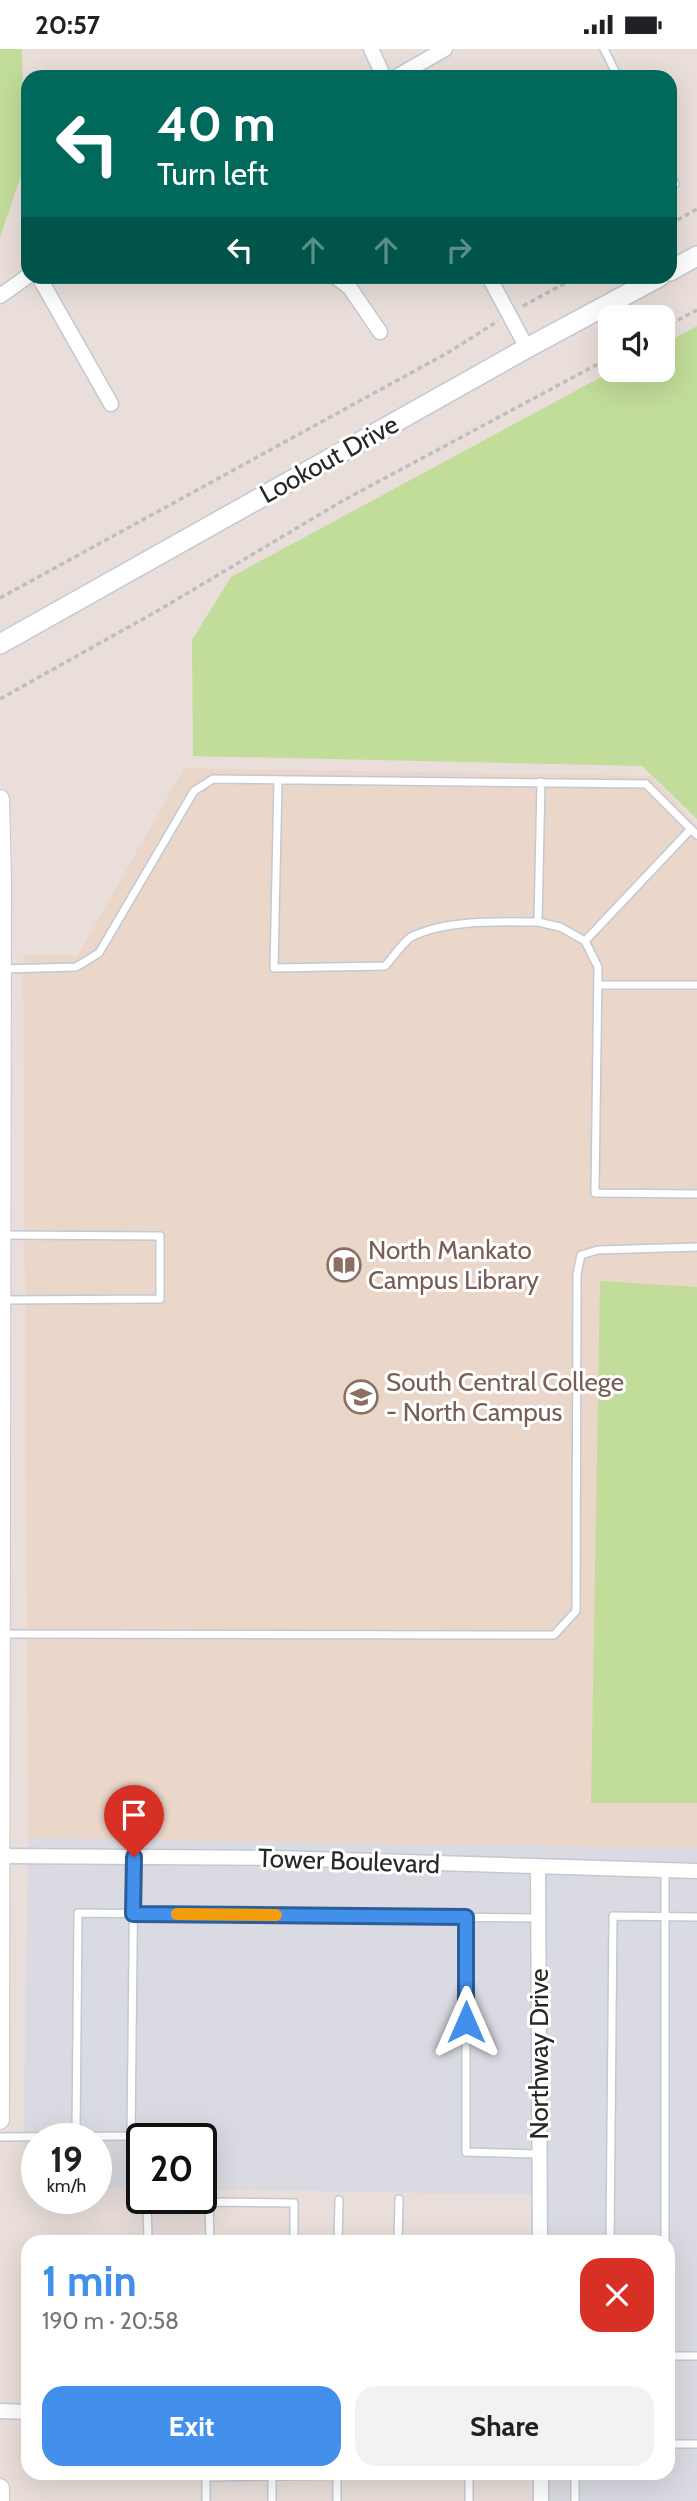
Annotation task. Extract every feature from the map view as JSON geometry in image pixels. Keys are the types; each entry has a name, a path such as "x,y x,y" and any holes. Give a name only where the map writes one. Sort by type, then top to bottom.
{"main road":[{"path":"677,267 697,256"},
{"name":"Lookout Drive","path":"0,644 646,284"}],"street":[{"path":"370,49 380,70"},
{"path":"408,70 445,49"},
{"path":"0,296 21,281"},
{"path":"43,284 111,404"},
{"path":"346,284 380,332"},
{"path":"493,284 527,348"},
{"path":"0,799 0,2120"},
{"name":"Tower Boulevard","path":"1,1856 276,1858 697,1871"},
{"name":"Northway Drive","path":"538,1867 540,2235"},
{"path":"0,2411 21,2412"},
{"path":"541,2480 541,2501"},
{"path":"0,2488 0,2501"}],"lane":[{"path":"604,49 614,70"},
{"path":"2,969 76,967 99,953 194,791 213,779 646,784 694,832 585,941"},
{"path":"278,780 274,968 386,966 410,938 434,930 481,922 538,922 560,927 585,941 598,967 595,1193 697,1194"},
{"path":"538,922 541,782"},
{"path":"598,985 697,985"},
{"path":"1,1288 160,1299 160,1236 2,1235"},
{"path":"1,1634 554,1635 576,1611 577,1274 581,1255 598,1250 697,1247"},
{"path":"112,2136 131,2136 134,1857"},
{"path":"665,1871 665,2235"},
{"path":"76,2123 78,1913 538,1918"},
{"path":"610,2235 613,1916 697,1917"},
{"path":"466,1917 466,2152 539,2154"},
{"path":"0,2137 21,2137"},
{"path":"398,2235 399,2199"},
{"path":"338,2235 339,2200"},
{"path":"210,2235 209,2202 294,2203 294,2235"},
{"path":"148,2214 148,2235"},
{"path":"675,2356 697,2356"},
{"path":"675,2444 697,2444"},
{"path":"206,2480 206,2501"},
{"path":"272,2480 272,2501"},
{"path":"337,2480 337,2501"},
{"path":"469,2480 469,2501"},
{"path":"575,2480 575,2501"}],"path":[{"path":"677,220 697,209"},
{"path":"0,598 449,352 563,284"},
{"path":"675,322 697,310"},
{"path":"0,699 159,610 344,501 598,364"}],"shaded area":[{"name":"South Central College - North Campus","path":"184,768 651,776 697,826 697,1848 28,1838 23,955 78,955"},
{"path":"28,1838 697,1848 697,2501 543,2501 544,2480 675,2480 675,2235 547,2235 548,2195 217,2189 217,2123 126,2123 126,2188 112,2188 112,2123 24,2123"}],"green space":[{"path":"0,49 22,49 21,176 0,237"},
{"path":"697,326 697,819 642,766 193,756 192,640 231,577 598,379 598,382 675,382 675,338"},
{"path":"600,1281 697,1287 697,1803 591,1803"}],"slow traffic":[{"path":"177,1914 276,1915"}],"place":[{"name":"North Mankato Campus Library","path":"344,1265"},
{"name":"South Central College - North Campus","path":"361,1397"}],"route":[{"path":"134,1857 133,1914 466,1917 466,2022"}]}
